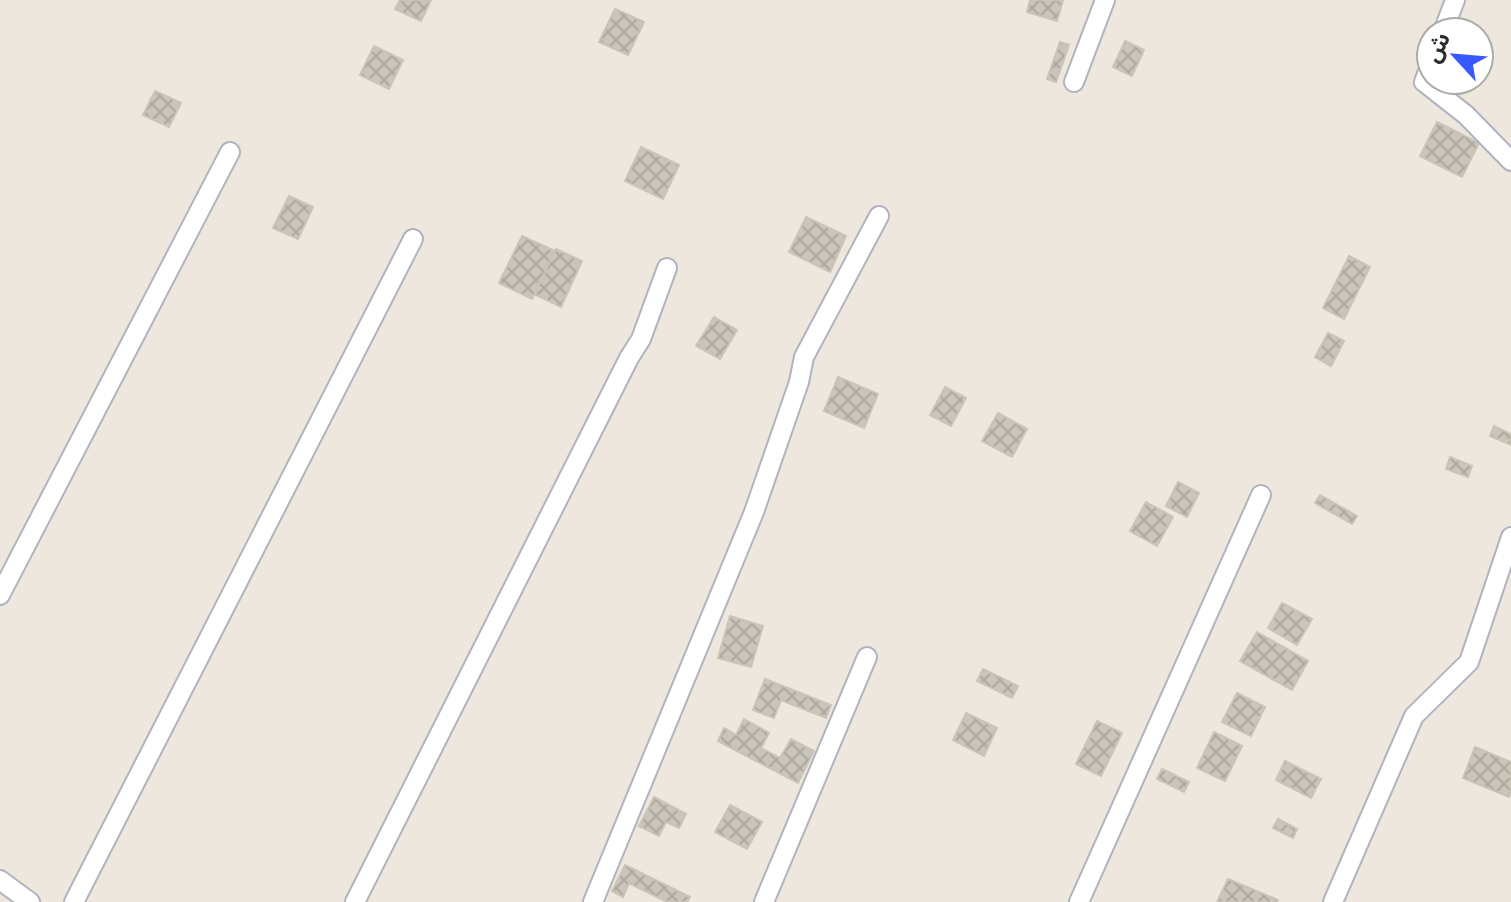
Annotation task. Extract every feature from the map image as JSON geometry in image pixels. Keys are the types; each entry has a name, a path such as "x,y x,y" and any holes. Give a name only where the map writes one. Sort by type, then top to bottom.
{"street":[{"path":"1074,82 1105,0"},
{"path":"1442,96 1466,115 1511,161"},
{"path":"0,595 230,152"},
{"path":"593,902 754,512 799,382 804,357 879,216"},
{"path":"74,902 413,239"},
{"path":"355,902 641,339 667,268"},
{"path":"1079,902 1261,495"},
{"path":"1333,902 1414,716 1469,662 1511,537"},
{"path":"764,902 867,657"},
{"path":"0,880 30,902"}],"building":[{"path":"400,0 431,0 421,21 395,9"},
{"path":"1030,0 1063,0 1057,21 1027,12"},
{"path":"615,9 644,22 628,55 599,42"},
{"path":"1125,41 1144,50 1132,76 1113,67"},
{"path":"1060,42 1069,45 1056,82 1047,79"},
{"path":"374,46 403,60 389,89 360,75"},
{"path":"155,91 181,103 169,127 143,115"},
{"path":"1437,122 1479,143 1462,177 1420,156"},
{"path":"641,147 679,165 663,199 625,181"},
{"path":"289,196 313,207 298,239 273,228"},
{"path":"806,217 846,236 830,272 789,252"},
{"path":"522,236 555,251 532,299 499,283"},
{"path":"556,249 582,261 561,307 534,294"},
{"path":"1349,256 1370,267 1344,319 1323,308"},
{"path":"714,317 737,330 720,359 696,346"},
{"path":"1328,333 1344,341 1331,366 1315,357"},
{"path":"838,377 878,394 864,428 824,411"},
{"path":"945,387 966,398 951,426 930,415"},
{"path":"998,413 1027,429 1012,457 982,441"},
{"path":"1494,426 1511,434 1511,445 1490,436"},
{"path":"1450,457 1472,466 1468,477 1446,469"},
{"path":"1178,482 1199,493 1187,517 1166,506"},
{"path":"1320,495 1357,516 1352,524 1315,503"},
{"path":"1146,502 1173,517 1157,546 1130,531"},
{"path":"1282,603 1312,619 1297,645 1268,628"},
{"path":"730,616 763,626 751,667 718,658"},
{"path":"1257,632 1308,661 1292,690 1240,661"},
{"path":"983,669 1018,686 1012,698 977,681"},
{"path":"765,679 831,705 826,718 781,700 774,718 753,710"},
{"path":"1237,693 1265,707 1251,736 1222,722"},
{"path":"966,713 997,728 984,756 953,740"},
{"path":"744,719 769,733 761,748 780,758 791,739 814,751 798,783 718,741 724,728 736,735"},
{"path":"1097,721 1122,733 1101,776 1076,764"},
{"path":"1214,732 1242,746 1225,781 1197,768"},
{"path":"1475,747 1511,762 1509,797 1463,778"},
{"path":"1285,761 1321,779 1311,798 1276,780"},
{"path":"1162,769 1189,782 1184,792 1157,779"},
{"path":"654,797 686,814 679,828 666,822 659,836 639,826"},
{"path":"730,805 762,822 747,849 715,832"},
{"path":"1278,819 1297,829 1293,838 1273,828"},
{"path":"625,865 690,897 687,902 667,902 629,883 623,897 612,891"},
{"path":"1228,879 1278,900 1217,902"}]}
